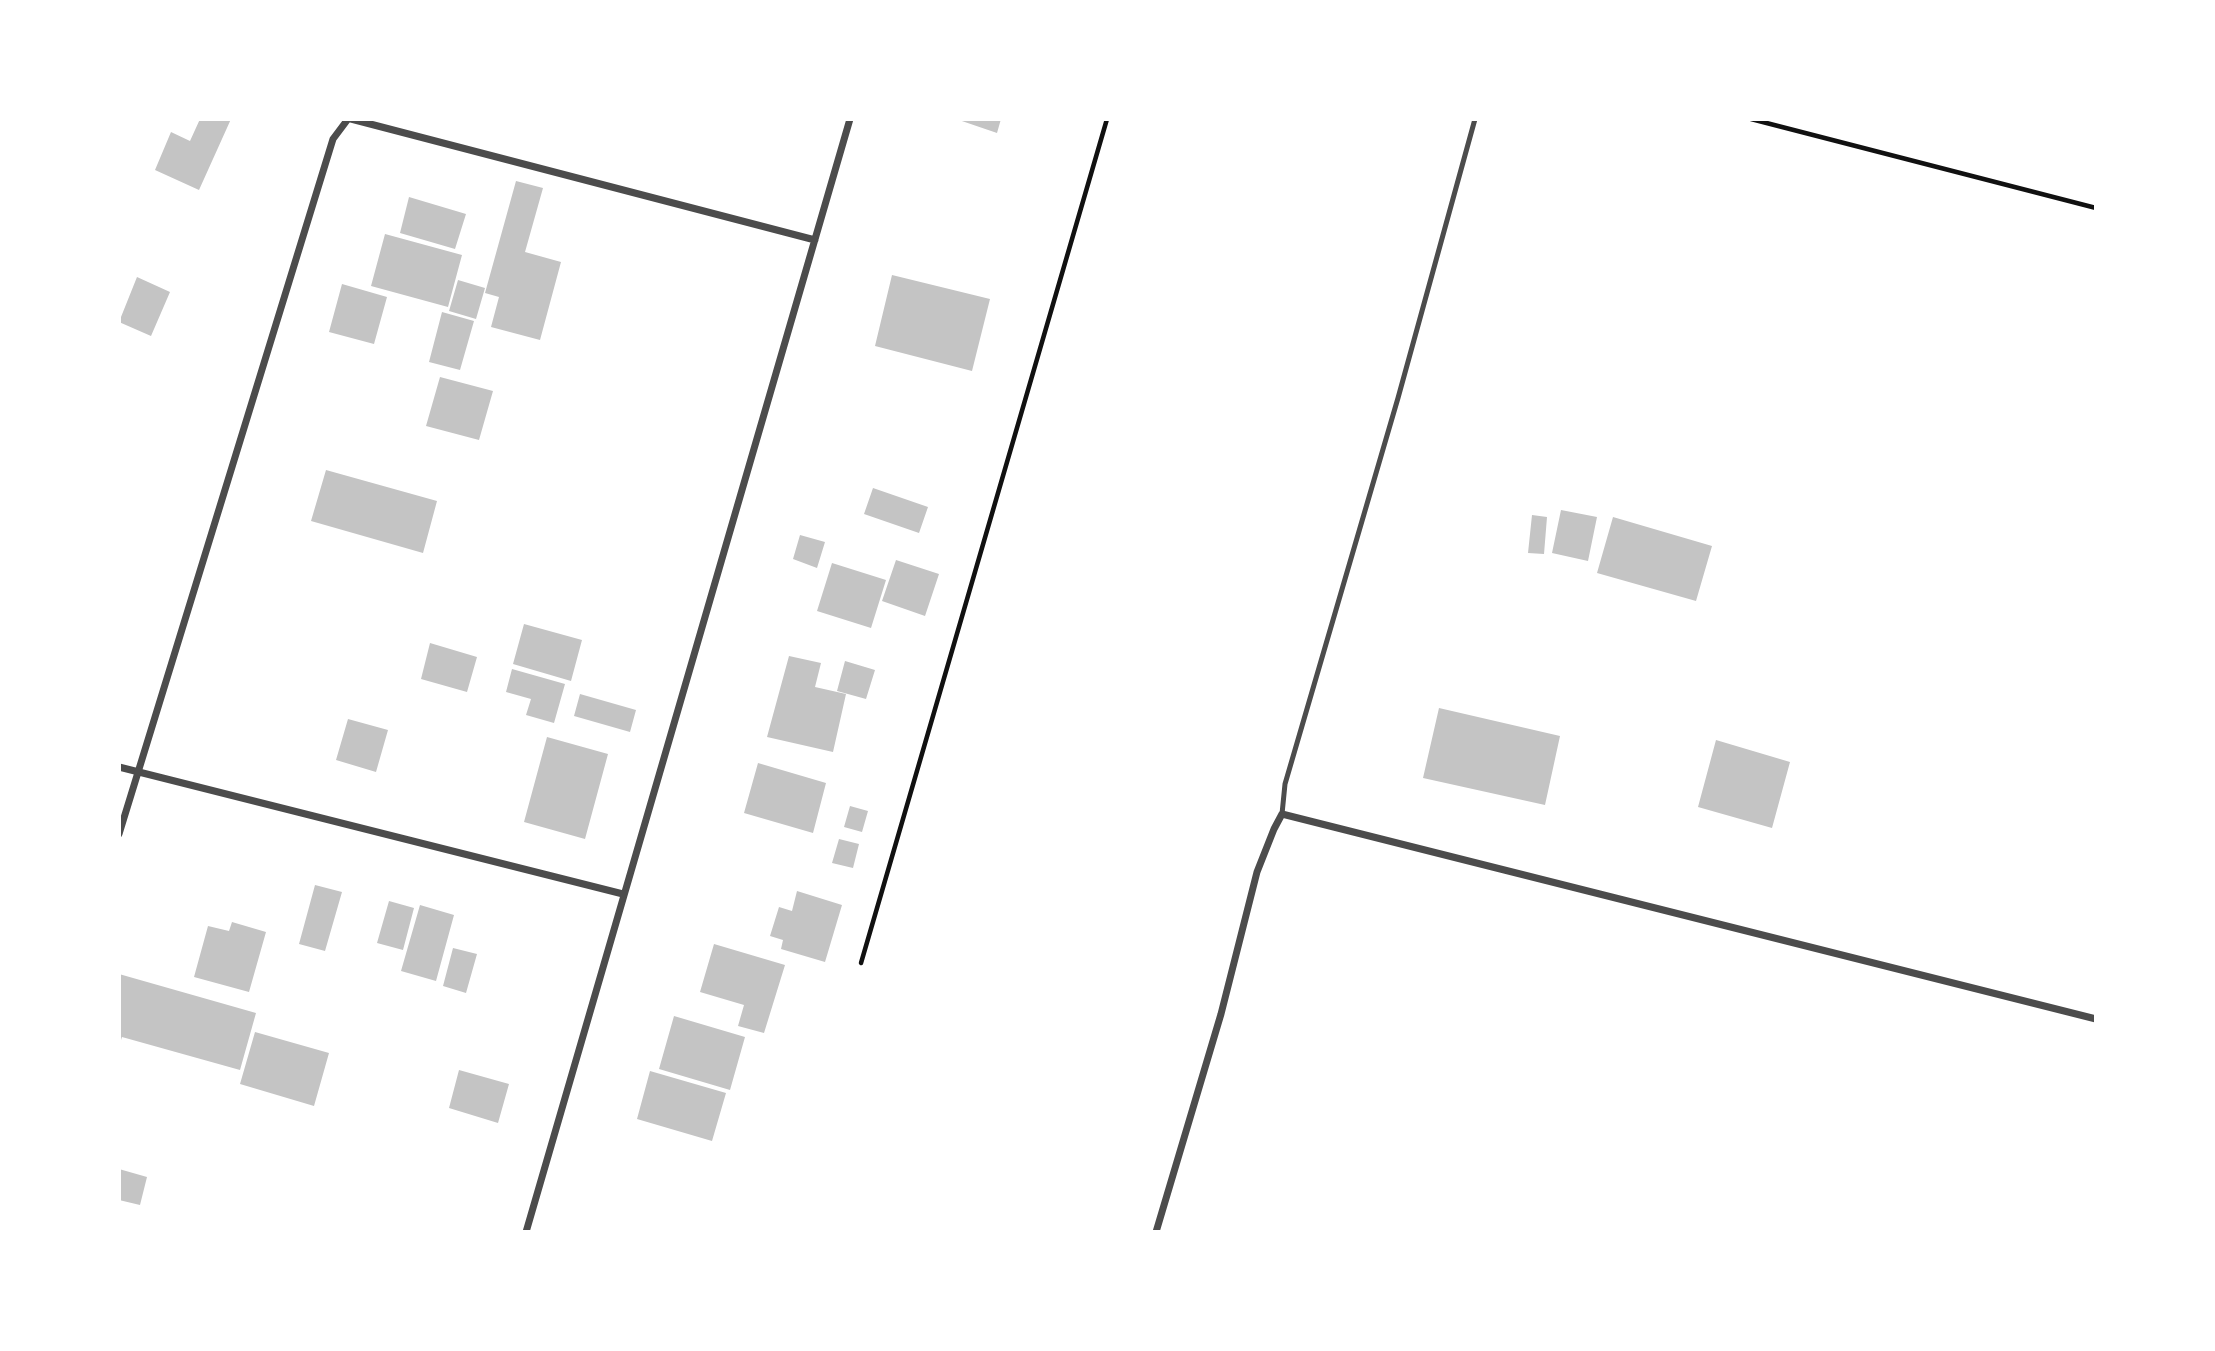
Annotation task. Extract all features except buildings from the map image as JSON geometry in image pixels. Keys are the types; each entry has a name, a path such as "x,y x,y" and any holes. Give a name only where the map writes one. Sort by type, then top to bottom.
{"street":[{"path":"119,834 333,139 349,119 815,240"},
{"path":"526,1232 850,119"},
{"path":"119,767 624,894"},
{"path":"1156,1232 1221,1014 1257,872 1282,814 2096,1019"}],"lane":[{"path":"1282,814 1285,784 1398,398 1475,119"}],"path":[{"path":"861,963 1108,119"},
{"path":"1751,119 2096,208"}]}
